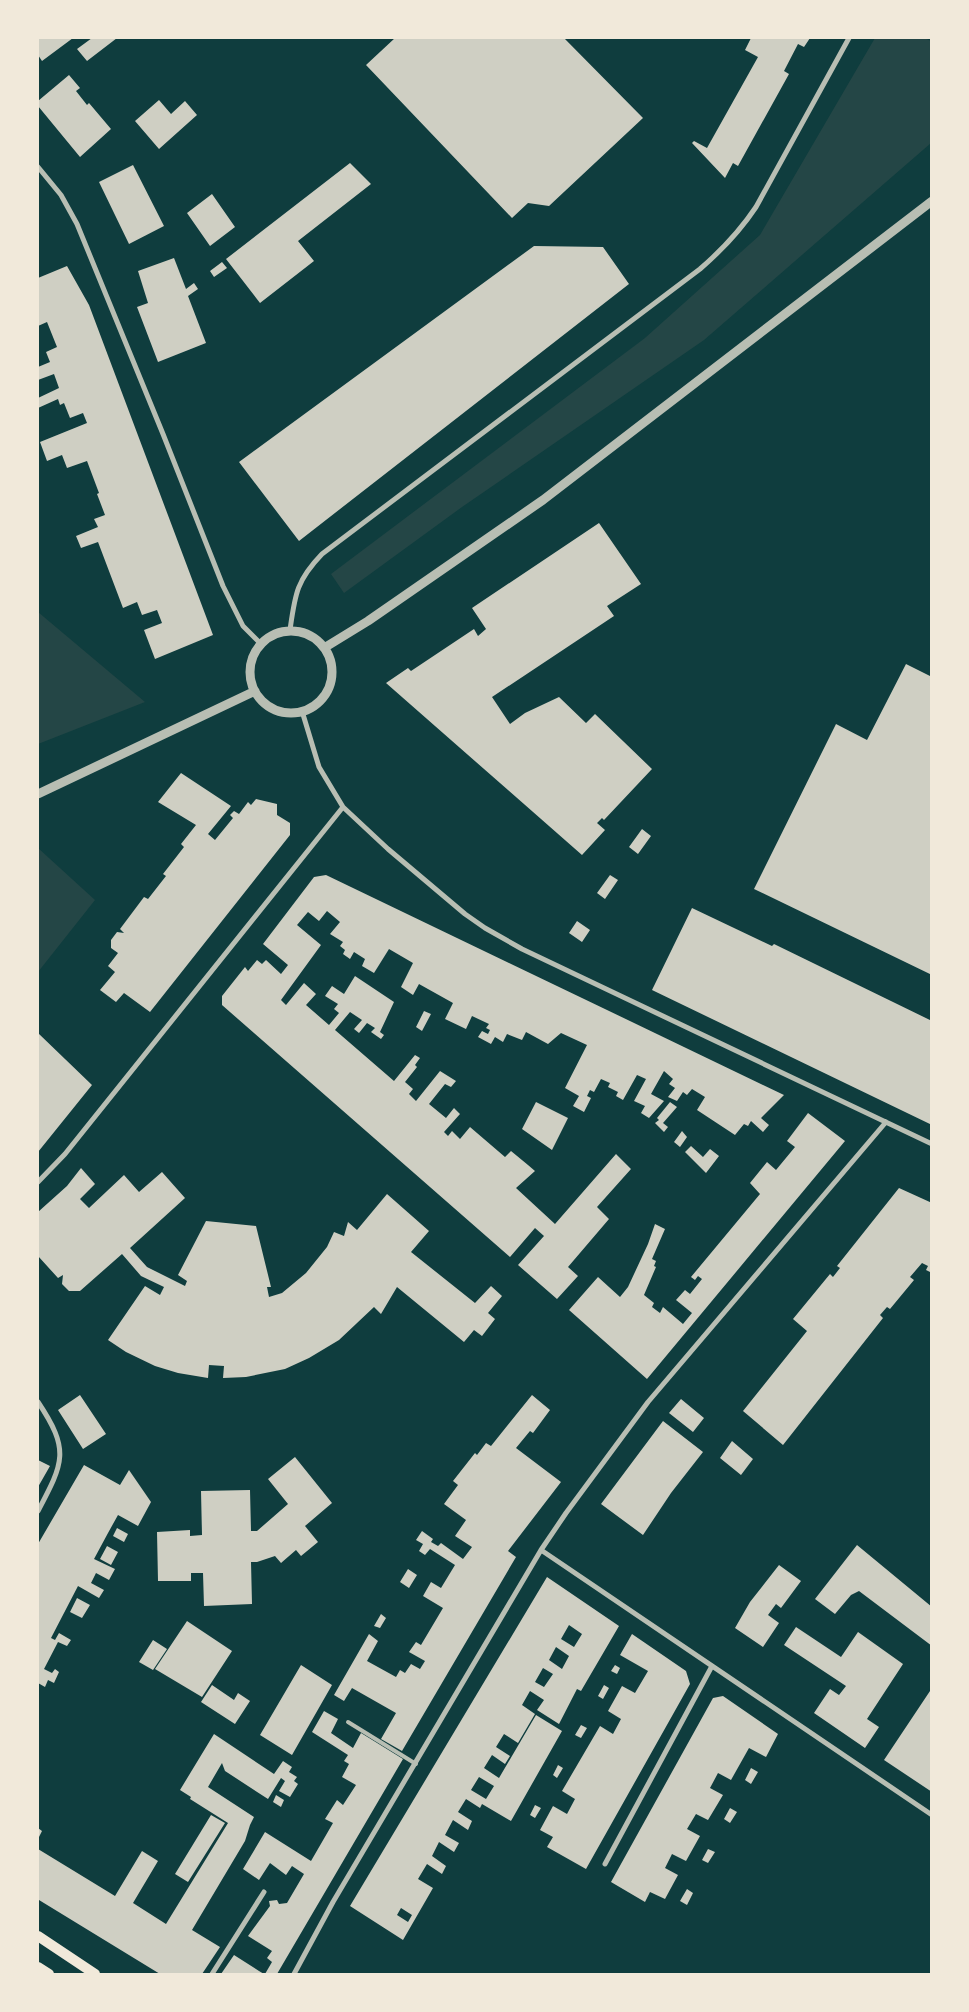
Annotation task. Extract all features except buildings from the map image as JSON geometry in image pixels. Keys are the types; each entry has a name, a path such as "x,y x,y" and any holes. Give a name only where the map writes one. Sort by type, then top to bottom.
{"main road":[{"path":"38,1936 95,1974"},
{"path":"38,1967 49,1974"}],"street":[{"path":"290,630 297,588 304,575 322,554 692,275 723,249 746,222 760,201 849,38"},
{"path":"38,167 61,195 77,224 223,586 243,626 261,644"},
{"path":"324,648 393,604 543,500 932,201"},
{"path":"290,630 314,637 324,648 331,663 332,674 330,685 317,704 302,711 291,712 275,709 265,704 255,691 251,680 251,664 261,644 274,634 290,630"},
{"path":"38,794 255,691"},
{"path":"302,711 319,767 343,807 388,849 465,914 504,939 932,1144"},
{"path":"38,1182 65,1154 343,807"},
{"path":"294,1974 330,1909 541,1550 566,1513 648,1402 886,1122"},
{"path":"38,1402 56,1432 60,1453 56,1475 38,1511"},
{"path":"541,1550 932,1815"},
{"path":"605,1864 712,1666"},
{"path":"212,1974 264,1892"}],"lane":[{"path":"348,1722 416,1764"}],"shaded area":[{"path":"875,38 924,38 931,41 931,143 704,340 462,507 344,593 331,574 645,338 760,235"},
{"path":"38,612 145,702 38,744"},
{"path":"38,848 95,900 38,972"}]}
